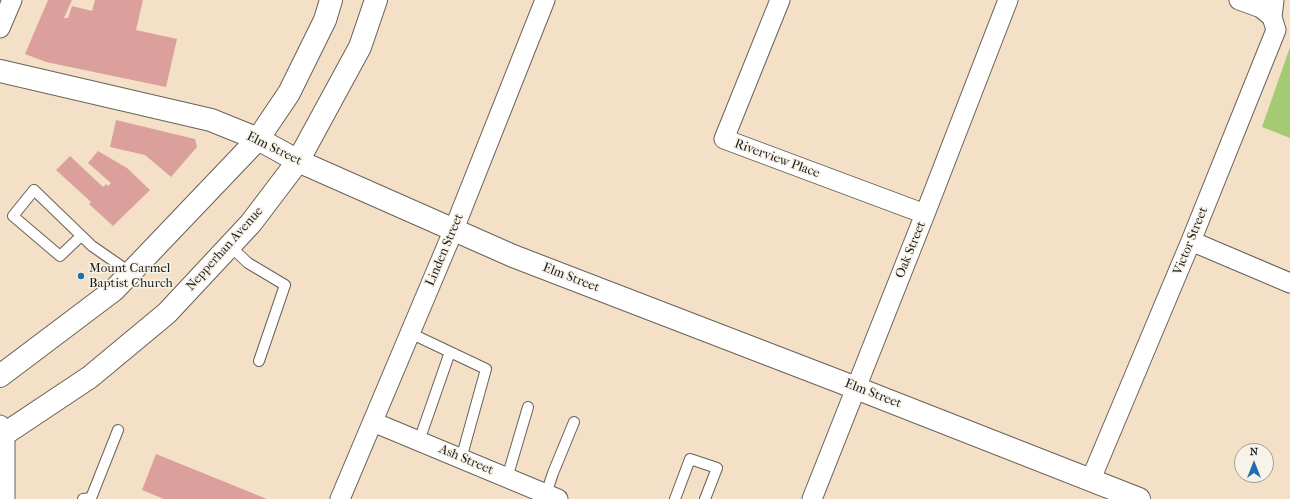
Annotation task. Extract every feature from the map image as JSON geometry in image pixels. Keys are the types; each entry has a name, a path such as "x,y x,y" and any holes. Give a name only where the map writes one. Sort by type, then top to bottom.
{"street":[{"path":"0,28 12,0"},
{"path":"0,376 114,290 258,139 289,93 325,20 331,0"},
{"name":"Nepperhan Avenue","path":"2,432 90,377 167,313 251,223 298,161 360,47 376,0"},
{"name":"Linden Street","path":"340,499 454,230 545,0"},
{"name":"Riverview Place","path":"780,0 724,139 925,214"},
{"name":"Oak Street","path":"812,499 1008,0"},
{"path":"1239,0 1261,8 1273,8"},
{"name":"Victor Street","path":"1092,479 1191,241 1276,30 1273,8"},
{"name":"Elm Street","path":"0,71 211,120 258,139 298,161 514,256 1092,479 1139,499"},
{"path":"1191,241 1290,283"},
{"name":"Ash Street","path":"373,422 552,496"},
{"path":"2,432 5,499"}],"lane":[{"path":"81,236 60,256 13,216 34,190 92,246 131,273"},
{"path":"230,246 248,263 285,285 259,361"},
{"path":"410,333 486,369 461,458"},
{"path":"419,441 450,352"},
{"path":"507,478 528,407"},
{"path":"552,496 574,422"},
{"path":"83,499 91,498 118,430"},
{"path":"675,499 690,459 717,468 705,499"}],"green space":[{"path":"1290,47 1290,138 1262,127"}],"building":[{"path":"48,0 72,0 64,18 68,18 72,6 92,11 95,0 143,0 136,30 177,39 166,87 46,62 25,54"},
{"path":"116,120 195,139 197,147 171,177 145,155 110,147"},
{"path":"98,151 127,168 150,190 113,226 89,204 91,202 56,170 70,156 103,187 106,184 108,186 111,183 88,163"},
{"path":"156,454 267,499 164,499 142,490"}],"place":[{"name":"Mount Carmel Baptist Church","path":"81,276"}]}
